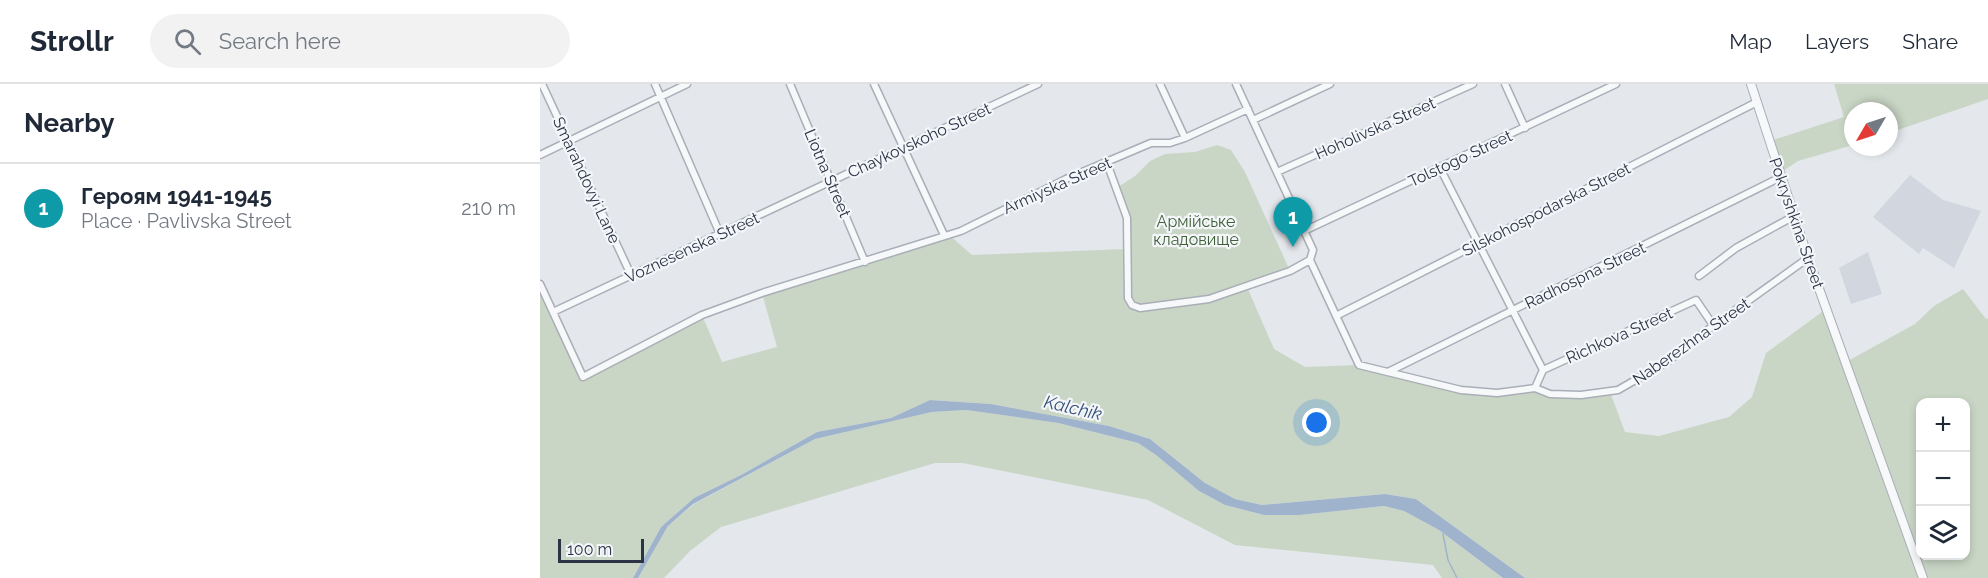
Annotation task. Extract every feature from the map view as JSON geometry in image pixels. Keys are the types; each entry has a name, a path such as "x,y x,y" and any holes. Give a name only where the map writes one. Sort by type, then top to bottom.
{"street":[{"name":"Smarahdovyi Lane","path":"542,84 631,275"},
{"path":"655,84 720,234"},
{"path":"540,155 687,84"},
{"name":"Liotna Street","path":"790,84 865,262"},
{"path":"874,84 944,235"},
{"name":"Chaykovskoho Street","path":"832,182 903,146 1038,84"},
{"path":"1160,84 1185,138"},
{"path":"1107,163 1127,218 1128,298 1132,305 1140,308 1209,299 1290,272 1310,260 1314,250 1236,84"},
{"path":"1253,120 1330,84"},
{"name":"Hoholivska Street","path":"1277,172 1473,84"},
{"path":"1505,84 1525,128"},
{"name":"Tolstogo Street","path":"1304,231 1616,84"},
{"name":"Pokryshkina Street","path":"1751,84 1808,258 1923,578"},
{"name":"Silskohospodarska Street","path":"1336,316 1757,102"},
{"name":"Armiyska Street","path":"865,262 961,231 1034,194 1151,143 1170,143 1185,138 1248,109"},
{"path":"1440,168 1543,370 1535,388"},
{"name":"Radhospna Street","path":"1388,372 1781,177"},
{"name":"Voznesenska Street","path":"553,312 832,182"},
{"path":"1698,276 1736,248 1794,216"},
{"name":"Naberezhna Street","path":"1388,372 1461,390 1497,393 1535,388 1550,394 1581,394 1618,390 1670,360 1808,258"},
{"path":"1310,260 1359,365 1388,372"},
{"path":"540,284 583,378 702,315 762,292 865,262"},
{"name":"Richkova Street","path":"1543,370 1696,300 1713,326"}],"shaded area":[{"path":"1910,175 1943,200 1981,211 1954,268 1923,248 1919,254 1873,217"},
{"path":"1868,252 1882,294 1851,304 1839,268"}],"green space":[{"path":"1834,84 1988,84 1988,99 1898,130 1898,102 1844,102 1844,117"},
{"path":"1844,117 1844,148 1798,161 1780,173 1770,141"},
{"name":"Армійське кладовище","path":"1217,145 1231,150 1245,172 1290,271 1247,287 1274,349 1305,367 1359,365 1461,390 1497,393 1535,388 1550,394 1610,392 1625,432 1659,436 1729,417 1752,397 1766,353 1826,309 1846,362 1915,324 1934,306 1963,289 1986,319 1988,318 1988,578 1525,578 1416,499 1385,494 1262,505 1235,499 1205,483 1150,439 1109,426 991,404 930,400 891,418 817,432 741,475 694,498 661,527 633,578 540,578 540,285 583,377 702,315 722,362 777,347 762,293 948,234 972,255 1126,249 1127,218 1115,189 1135,176 1150,161 1165,154 1195,152"},
{"path":"966,410 1058,423 1138,443 1199,491 1225,505 1264,515 1300,515 1384,506 1404,511 1439,530 1503,578 1442,578 1433,565 1235,545 1148,500 963,463 935,463 721,527 690,551 664,578 638,578 668,526 694,504 815,439 932,412"}],"water":[{"path":"930,400 991,404 1109,426 1150,439 1205,483 1235,499 1262,505 1385,494 1416,499 1525,578 1503,578 1439,530 1404,511 1384,506 1300,515 1264,515 1225,505 1199,491 1138,443 1058,423 966,410 932,412 815,439 693,504 668,526 638,578 633,578 661,527 694,498 741,475 817,432 891,418"}],"waterway":[{"path":"1443,534 1448,560 1457,578"}],"place":[{"name":"Героям 1941-1945","path":"1293,247"}],"water label":[{"name":"Kalchik","path":"1073,408"}]}
